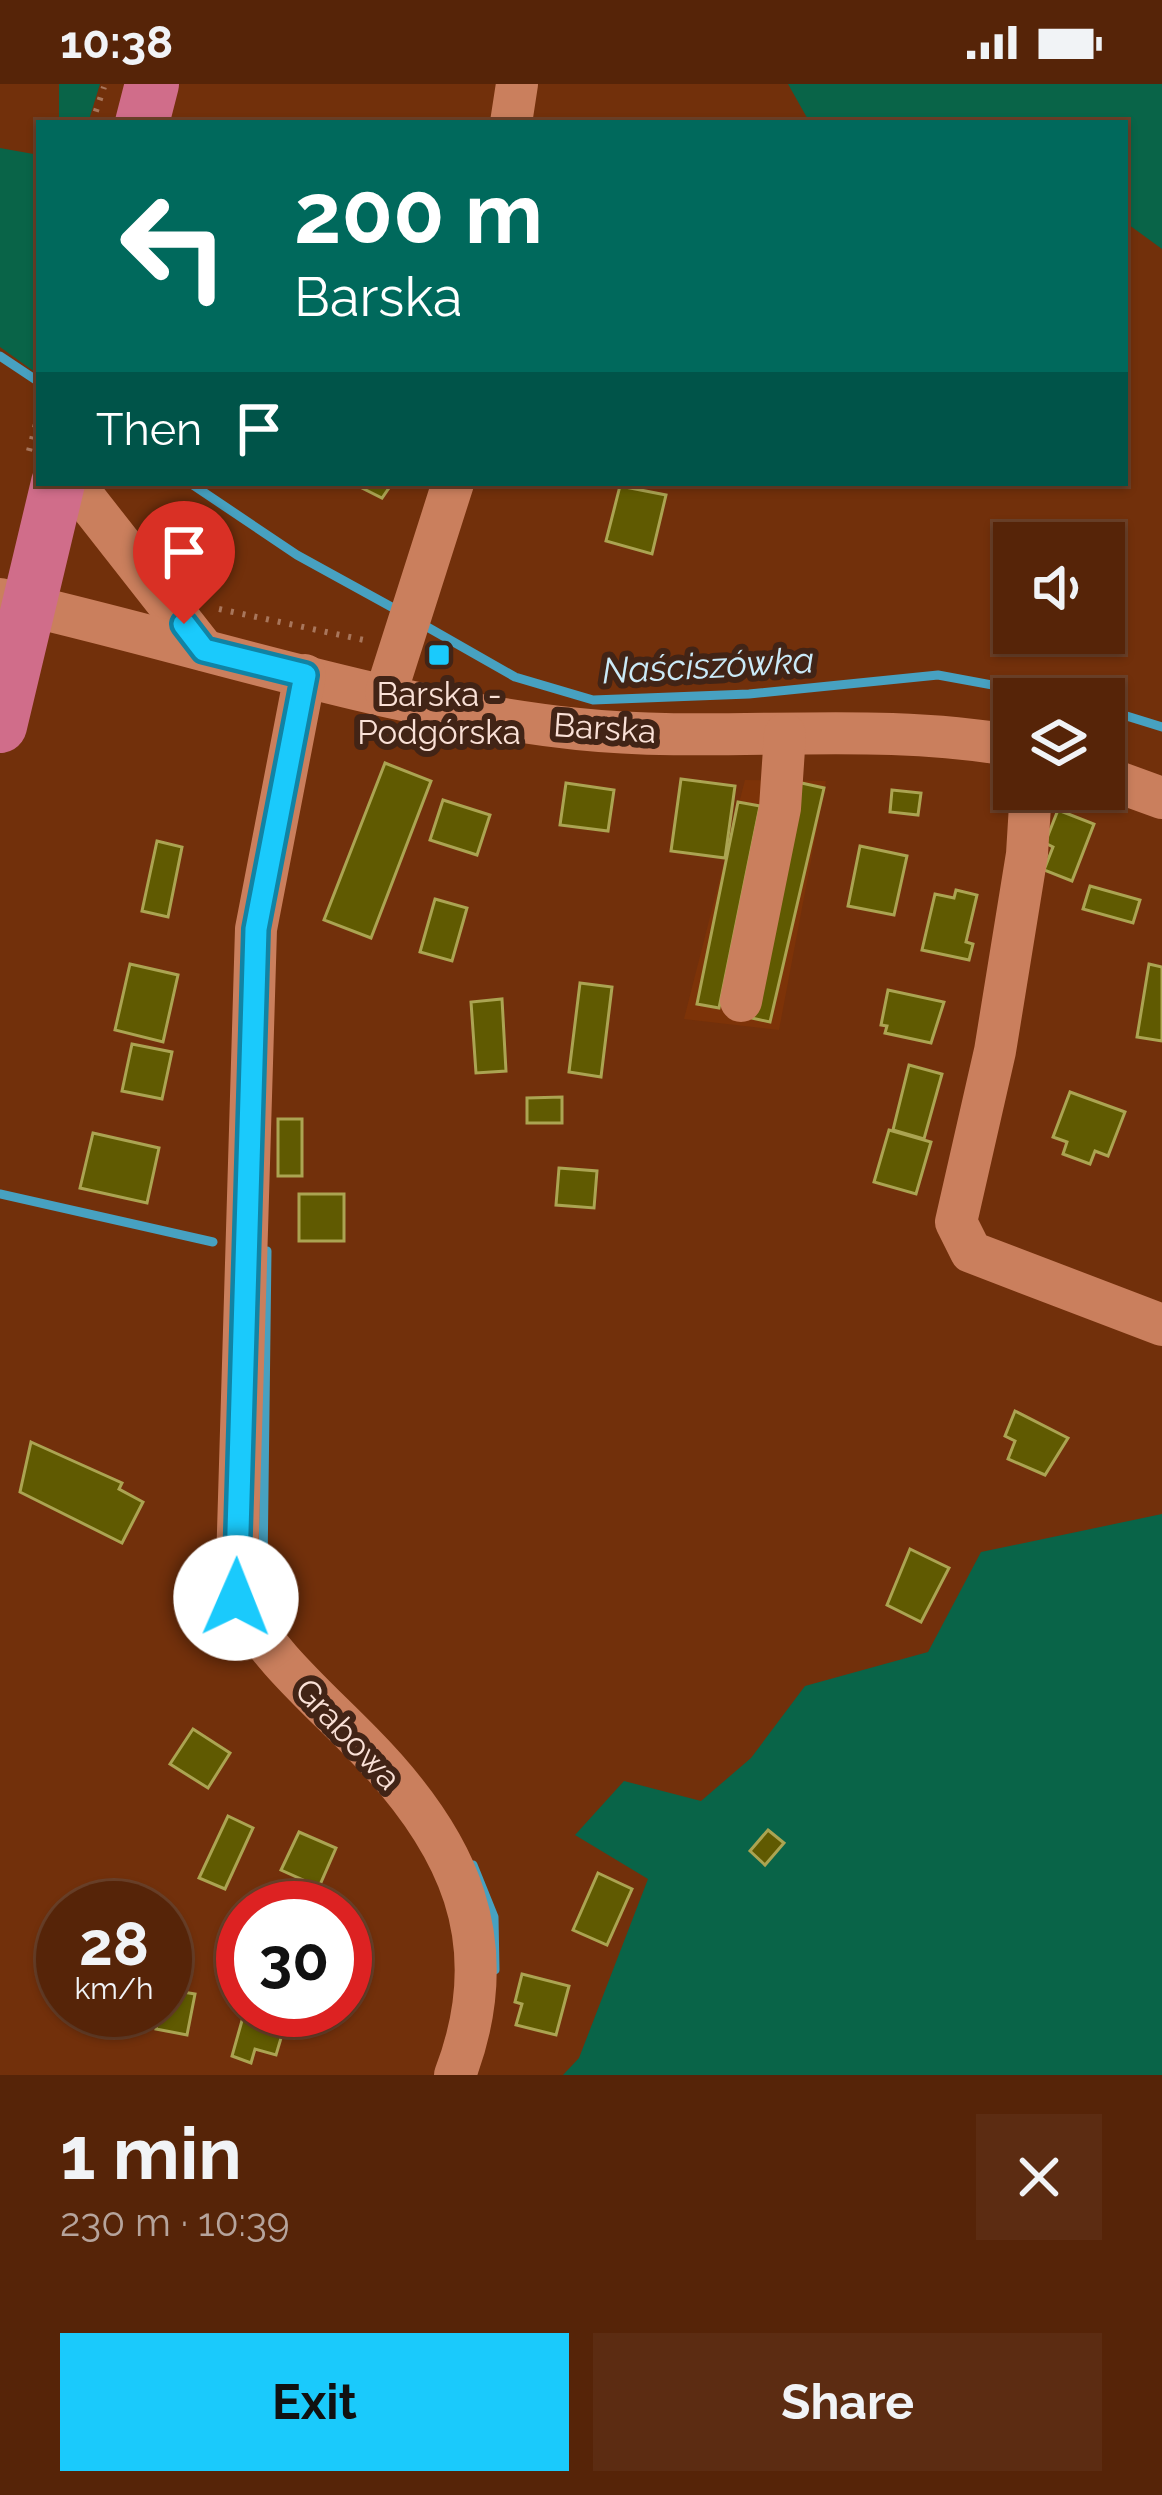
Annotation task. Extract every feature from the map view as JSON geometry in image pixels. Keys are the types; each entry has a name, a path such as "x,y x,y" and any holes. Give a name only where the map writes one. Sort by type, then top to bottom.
{"main road":[{"path":"143,120 152,84"},
{"path":"0,727 14,602 57,486"}],"street":[{"path":"511,120 517,84"},
{"path":"75,486 204,650"},
{"path":"386,693 452,486"},
{"name":"Barska","path":"14,602 484,716 582,729 905,733 993,743"},
{"name":"Grabowa","path":"305,675 256,929 236,1598 262,1644 367,1748 426,1821 470,1904 480,1961 471,2033 455,2075"},
{"path":"741,1001 781,808 785,734"},
{"path":"1125,785 1162,798"},
{"path":"1030,810 995,1051 956,1222 971,1252 1162,1325"}],"path":[{"path":"93,120 105,84"},
{"path":"205,605 405,640"}],"shaded area":[{"path":"745,780 826,781 779,1030 684,1019"}],"green space":[{"path":"59,84 100,84 89,120 59,120"},
{"path":"788,84 1162,84 1162,249 1128,224 1128,120 808,120"},
{"path":"0,148 36,154 36,373 0,347"},
{"path":"1162,1514 1162,2075 563,2075 579,2058 648,1879 575,1835 624,1781 701,1801 751,1758 805,1686 928,1652 981,1552"}],"building":[{"path":"358,486 390,486 382,498"},
{"path":"620,486 666,495 652,554 606,541"},
{"path":"385,763 431,781 371,938 324,920"},
{"path":"681,779 735,786 725,858 671,851"},
{"path":"797,782 824,788 770,1022 743,1016"},
{"path":"566,783 614,790 608,831 560,825"},
{"path":"892,790 921,793 918,815 890,812"},
{"path":"443,800 490,815 477,855 430,840"},
{"path":"738,802 760,806 719,1008 697,1004"},
{"path":"1058,810 1094,824 1072,881 1044,870 1053,847 1045,843"},
{"path":"157,841 182,847 168,917 142,911"},
{"path":"860,846 907,856 894,915 848,906"},
{"path":"1090,886 1140,900 1133,923 1083,909"},
{"path":"956,890 977,895 966,942 973,944 969,960 922,950 935,894 954,898"},
{"path":"435,899 467,908 452,961 420,952"},
{"path":"130,964 178,975 163,1042 115,1030"},
{"path":"1149,964 1162,967 1162,1041 1137,1037"},
{"path":"580,983 612,987 601,1077 569,1072"},
{"path":"888,990 944,1002 931,1043 885,1033 887,1026 881,1025"},
{"path":"502,999 506,1071 476,1073 471,1002"},
{"path":"132,1044 172,1052 162,1099 122,1091"},
{"path":"909,1065 942,1074 924,1139 893,1130"},
{"path":"1070,1092 1125,1112 1108,1156 1095,1151 1090,1164 1063,1154 1067,1142 1053,1137"},
{"path":"562,1097 562,1123 527,1123 527,1098"},
{"path":"278,1119 302,1119 302,1176 278,1176"},
{"path":"889,1130 931,1142 916,1194 874,1182"},
{"path":"93,1133 159,1148 147,1203 80,1188"},
{"path":"559,1168 597,1171 594,1208 556,1205"},
{"path":"299,1194 344,1194 344,1241 299,1241"},
{"path":"1015,1411 1068,1438 1045,1475 1008,1459 1015,1441 1005,1436"},
{"path":"31,1442 122,1483 119,1489 143,1502 122,1543 20,1492"},
{"path":"910,1549 949,1568 921,1622 887,1605"},
{"path":"193,1729 230,1753 208,1788 170,1764"},
{"path":"228,1816 253,1828 229,1881 216,1881 216,1885 199,1878"},
{"path":"768,1830 784,1843 765,1865 750,1851"},
{"path":"299,1832 336,1848 322,1881 306,1881 281,1870"},
{"path":"598,1873 632,1889 607,1945 573,1930"},
{"path":"522,1974 569,1986 556,2035 516,2025 522,2004 515,2002"},
{"path":"237,2037 281,2037 276,2055 255,2049 251,2063 232,2056"}],"waterway":[{"name":"Naściszówka","path":"0,356 36,380"},
{"name":"Naściszówka","path":"194,486 297,555 397,610"},
{"name":"Naściszówka","path":"422,624 515,677 593,700 749,694 938,675 993,685"},
{"name":"Naściszówka","path":"1125,716 1162,727"},
{"path":"0,1194 213,1242"},
{"path":"267,1251 263,1569 281,1630"},
{"path":"473,1865 494,1917 495,1970"}],"place":[{"name":"Barska - Podgórska","path":"439,655"}],"route":[{"path":"184,624 204,650 305,675 256,929 236,1598"}]}
